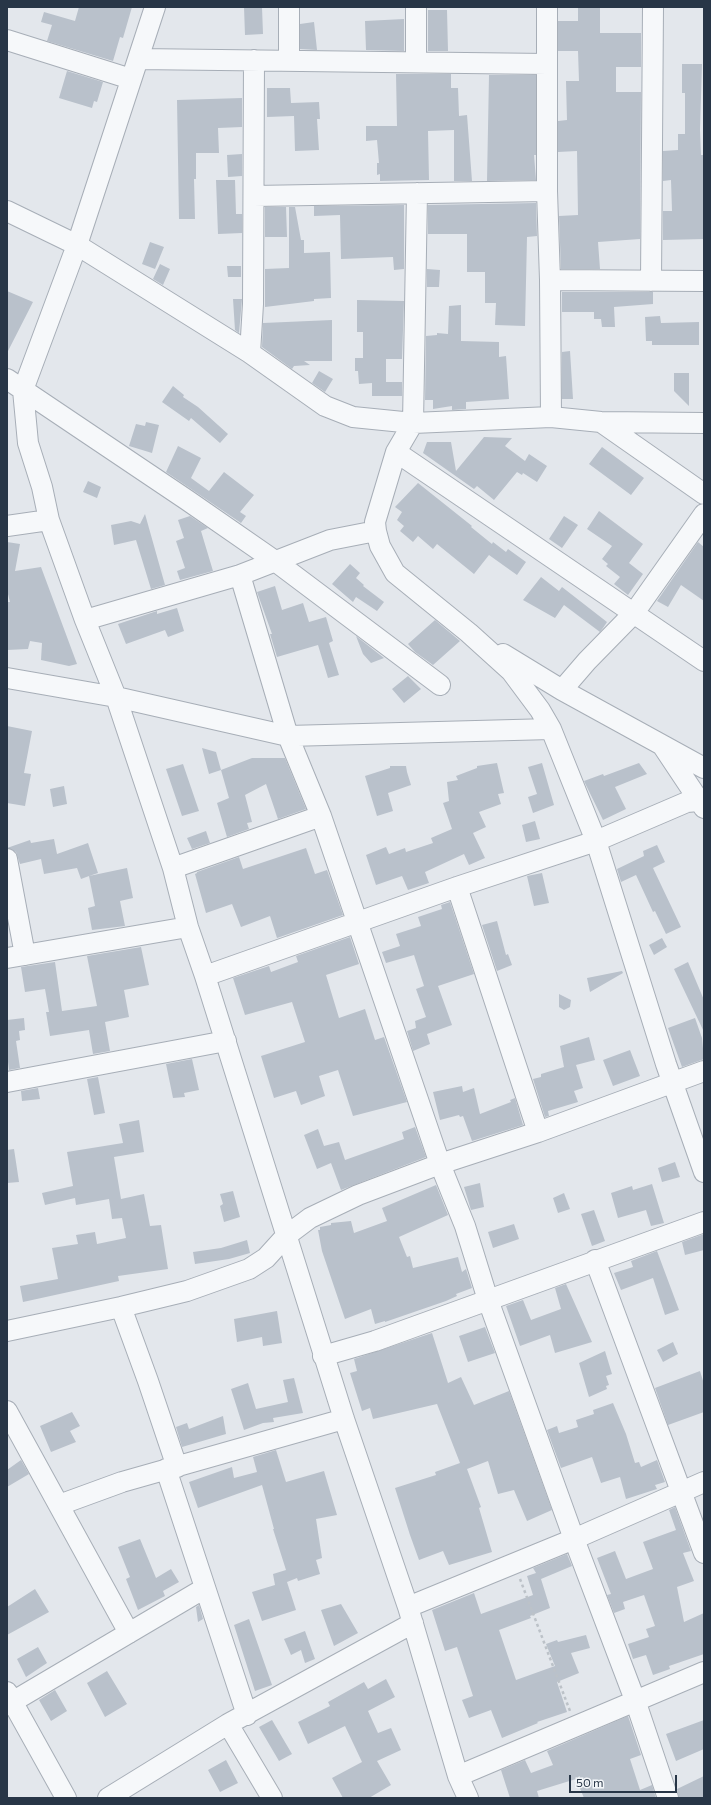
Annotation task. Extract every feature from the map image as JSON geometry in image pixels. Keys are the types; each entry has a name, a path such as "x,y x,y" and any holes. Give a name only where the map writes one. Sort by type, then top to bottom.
{"street":[{"path":"155,7 77,245 15,385 28,442 49,520 84,620 116,697 173,868 188,927 226,1041 323,1356 410,1615 458,1776 468,1798"},
{"path":"289,7 289,60"},
{"path":"416,7 416,62"},
{"path":"547,7 547,191 550,280 551,417"},
{"path":"652,281 653,7"},
{"path":"7,40 131,79"},
{"path":"138,59 547,64"},
{"path":"250,353 253,304 254,60"},
{"path":"254,196 547,191"},
{"path":"417,193 413,423 396,452 375,522 380,546 395,573 469,633 511,671 540,710 551,729 596,841 672,1082 704,1172"},
{"path":"7,211 77,245 250,353 325,406 353,417 413,423 551,417 601,422 704,424"},
{"path":"550,280 704,281"},
{"path":"15,385 275,561 440,685"},
{"path":"601,422 704,494"},
{"path":"396,452 704,661"},
{"path":"562,690 587,661 634,613 704,514"},
{"path":"7,526 49,520"},
{"path":"84,620 240,574 330,540 376,531"},
{"path":"240,574 288,736 321,816 440,1164 465,1226 488,1300 574,1539 635,1700 668,1798"},
{"path":"469,633 562,690 660,742 704,768"},
{"path":"7,678 116,697 288,736 551,729"},
{"path":"660,742 701,805"},
{"path":"205,976 457,887 596,841 687,802 701,805"},
{"path":"173,868 321,816"},
{"path":"7,859 16,956 188,927"},
{"path":"457,887 538,1132"},
{"path":"7,1082 226,1041"},
{"path":"7,1331 121,1307 187,1291 249,1270 266,1258 286,1236 310,1218 358,1195 440,1164 538,1132 704,1071"},
{"path":"323,1356 375,1341 595,1260 704,1222"},
{"path":"595,1260 704,1553"},
{"path":"121,1307 146,1374 205,1588 247,1715"},
{"path":"7,1411 129,1633"},
{"path":"59,1505 122,1482 344,1419"},
{"path":"108,1798 128,1793 228,1724 247,1715 410,1615 514,1564 704,1482"},
{"path":"66,1798 9,1699 129,1633 205,1588"},
{"path":"458,1776 704,1672"},
{"path":"228,1724 272,1798"}],"path":[{"path":"514,1564 575,1726"}],"building":[{"path":"79,7 132,7 123,38 120,37 113,61 47,41 52,25 41,22 44,12 75,21"},
{"path":"244,7 262,7 263,34 245,35"},
{"path":"578,7 600,7 600,33 641,33 641,67 616,67 616,92 641,92 640,239 598,242 600,269 561,269 559,216 578,215 577,151 558,152 558,121 567,120 566,81 579,81 578,51 558,51 558,21 578,21"},
{"path":"428,10 447,10 448,51 428,51"},
{"path":"404,19 404,51 366,50 365,21"},
{"path":"314,22 317,50 300,49 300,24"},
{"path":"682,64 702,64 700,130 701,155 703,155 704,239 663,240 663,211 672,211 671,180 663,181 663,151 678,150 678,134 685,134 685,93 682,93"},
{"path":"67,71 103,82 97,102 94,101 92,108 59,98"},
{"path":"396,74 451,74 451,88 458,88 459,116 467,115 472,181 454,181 454,130 428,131 429,180 380,181 380,174 377,175 377,163 379,163 377,140 366,141 366,126 397,126"},
{"path":"489,75 536,75 536,155 534,155 536,180 487,181"},
{"path":"267,88 290,88 291,103 319,102 320,119 317,119 319,150 295,151 294,116 267,117"},
{"path":"242,98 242,127 218,128 219,153 196,153 196,179 194,179 195,219 179,219 177,100"},
{"path":"242,154 242,176 228,177 227,155"},
{"path":"216,180 235,180 236,214 242,214 242,233 218,234"},
{"path":"536,203 537,236 527,237 525,326 495,325 496,303 485,303 485,272 467,272 467,234 428,234 428,205"},
{"path":"404,205 404,269 394,270 393,257 341,259 340,215 314,216 314,206"},
{"path":"265,207 286,207 287,237 265,237"},
{"path":"289,207 295,207 301,240 304,240 304,253 330,252 331,298 314,299 314,301 265,307 265,269 289,268"},
{"path":"150,242 164,247 155,269 142,264"},
{"path":"160,264 170,269 163,285 153,279"},
{"path":"227,266 241,266 241,277 228,277"},
{"path":"427,269 440,270 439,287 427,287"},
{"path":"7,291 33,302 7,353"},
{"path":"562,292 653,292 653,304 614,307 615,327 602,327 601,319 594,319 594,312 562,312"},
{"path":"233,299 242,299 239,333 235,330"},
{"path":"357,300 404,301 402,359 386,359 386,382 402,382 402,396 372,396 372,383 359,384 358,371 355,371 355,358 363,358 363,332 357,332"},
{"path":"461,305 461,341 499,342 499,357 506,356 509,399 466,402 466,409 452,410 452,406 433,409 433,400 425,400 426,336 437,335 437,333 448,334 449,306"},
{"path":"660,316 661,323 699,322 699,345 652,345 652,341 646,341 645,317"},
{"path":"332,320 332,361 304,361 310,365 294,366 292,369 262,347 263,323"},
{"path":"570,351 573,399 562,399 562,352"},
{"path":"319,371 333,379 325,392 312,383"},
{"path":"674,373 689,373 689,406 674,391"},
{"path":"173,386 184,395 183,397 198,407 228,434 220,443 191,418 189,421 162,402"},
{"path":"146,422 159,425 152,453 129,446 136,424 145,426"},
{"path":"484,437 512,438 505,446 525,461 529,454 547,466 537,482 523,473 522,475 517,472 494,500 477,486 474,489 423,453 427,442 451,442 456,471"},
{"path":"178,446 201,458 191,478 209,491 224,472 254,495 240,512 246,516 241,523 166,472"},
{"path":"602,447 644,478 631,495 589,464"},
{"path":"88,481 101,487 97,498 83,492"},
{"path":"418,483 492,544 493,542 506,552 508,549 526,562 517,575 489,555 474,574 437,544 433,549 418,536 413,542 400,531 404,526 397,520 402,512 395,507"},
{"path":"599,511 643,544 629,563 643,574 628,595 614,584 620,577 606,566 608,564 602,559 612,546 587,529"},
{"path":"145,514 165,585 151,589 136,540 114,545 111,525 131,521 140,524"},
{"path":"190,516 208,528 201,531 213,571 180,580 177,571 185,568 176,541 184,538 178,520"},
{"path":"564,516 578,525 562,548 549,539"},
{"path":"7,542 20,544 15,571 41,567 77,664 69,666 41,660 42,643 30,641 28,649 7,650 7,602 10,602 7,590"},
{"path":"698,542 704,547 704,601 681,585 668,607 657,601"},
{"path":"350,564 360,573 356,578 364,585 363,586 384,602 377,611 356,597 353,602 332,584"},
{"path":"541,577 559,591 562,587 607,622 600,632 564,605 555,618 523,600"},
{"path":"275,586 282,610 303,603 309,622 326,617 333,641 329,643 339,675 328,678 318,645 277,657 270,634 272,634 257,592"},
{"path":"177,608 184,631 168,637 165,630 126,644 118,624 157,611 157,614"},
{"path":"435,620 460,641 433,665 415,652 408,644"},
{"path":"356,636 384,658 371,663 363,654"},
{"path":"408,676 421,689 404,703 392,689"},
{"path":"7,726 32,731 24,773 31,774 25,806 7,803"},
{"path":"202,748 216,752 221,770 209,774"},
{"path":"252,758 285,758 306,809 278,819 266,784 245,795 252,822 247,823 249,829 227,837 217,803 229,798 221,770"},
{"path":"497,763 504,793 498,794 501,804 479,812 486,827 473,833 485,858 469,865 464,854 425,872 429,883 408,890 402,876 376,885 366,855 386,847 389,854 405,848 406,852 433,843 431,838 452,829 443,803 449,801 447,782 458,780 456,776 477,768 477,766"},
{"path":"542,763 554,805 533,813 528,797 537,794 528,767"},
{"path":"639,763 647,774 615,787 626,809 603,820 584,781 603,774 604,776"},
{"path":"183,764 199,811 182,816 166,769"},
{"path":"390,766 406,766 411,785 388,793 393,811 377,816 365,776 390,768"},
{"path":"64,786 67,804 53,807 50,789"},
{"path":"535,821 540,839 526,842 522,825"},
{"path":"206,831 210,843 192,849 187,838"},
{"path":"54,839 57,854 88,843 98,873 81,879 77,868 44,874 41,859 20,864 16,852 7,848 30,840 31,843"},
{"path":"657,845 665,862 653,868 681,927 666,934 655,911 653,912 636,875 621,882 617,869 644,856 643,851"},
{"path":"306,848 315,874 327,870 343,915 277,938 270,916 241,927 232,904 206,913 195,874 197,872 239,857 243,869"},
{"path":"127,868 133,898 120,901 125,926 92,930 88,908 95,906 89,876"},
{"path":"542,873 549,903 534,906 527,876"},
{"path":"450,902 474,974 438,986 452,1025 427,1034 430,1044 413,1051 407,1031 416,1028 415,1021 426,1017 416,989 424,986 414,955 386,963 382,952 400,946 396,934 421,926 418,917 442,909 441,905"},
{"path":"497,921 506,955 508,954 512,965 497,971 482,925"},
{"path":"350,937 359,964 326,975 339,1018 365,1009 375,1040 384,1037 407,1102 353,1116 338,1070 319,1076 325,1096 301,1105 296,1091 274,1098 261,1056 305,1042 292,1002 245,1015 233,978 269,966 271,972 298,962 296,956"},
{"path":"662,938 667,947 654,955 649,945"},
{"path":"141,947 149,985 124,990 129,1017 105,1022 110,1051 93,1054 89,1030 50,1036 46,1012 49,1012 45,989 25,992 21,967 55,962 62,1011 97,1006 87,956"},
{"path":"688,962 704,1000 704,1032 674,969"},
{"path":"622,971 623,973 590,992 587,978"},
{"path":"559,994 571,1000 570,1007 564,1010 559,1007"},
{"path":"24,1018 25,1030 19,1031 20,1040 16,1041 20,1068 9,1070 7,1054 7,1020"},
{"path":"695,1018 702,1038 704,1059 682,1067 668,1028"},
{"path":"589,1037 595,1060 576,1065 583,1088 574,1091 578,1102 548,1111 549,1116 545,1117 533,1079 541,1077 541,1074 564,1067 560,1046"},
{"path":"630,1050 640,1076 613,1086 603,1060"},
{"path":"192,1059 199,1090 184,1093 185,1097 173,1098 166,1064"},
{"path":"98,1077 105,1113 94,1115 87,1079"},
{"path":"462,1086 463,1092 474,1088 480,1114 511,1102 510,1100 515,1098 523,1125 472,1141 463,1116 460,1117 459,1115 440,1120 433,1092"},
{"path":"38,1088 40,1099 22,1101 21,1091"},
{"path":"139,1120 144,1152 114,1157 121,1199 144,1194 150,1226 161,1225 168,1269 118,1276 119,1281 23,1302 20,1286 58,1279 52,1248 78,1244 76,1235 95,1232 97,1244 126,1238 122,1218 112,1219 109,1199 76,1205 75,1198 45,1205 42,1193 73,1186 67,1152 123,1143 119,1124"},
{"path":"415,1127 426,1157 341,1190 331,1163 317,1169 304,1135 318,1129 324,1146 339,1142 345,1160 404,1139 402,1132"},
{"path":"14,1149 19,1182 7,1183 7,1150"},
{"path":"675,1162 680,1177 662,1182 658,1168"},
{"path":"480,1183 484,1207 471,1210 464,1187"},
{"path":"652,1184 664,1223 651,1226 646,1210 618,1218 611,1193 632,1186 633,1190"},
{"path":"436,1185 448,1215 399,1237 407,1257 410,1256 413,1268 458,1257 462,1272 466,1269 472,1288 456,1294 457,1296 446,1301 385,1322 375,1324 371,1309 345,1319 322,1251 318,1230 320,1230 320,1227 331,1225 331,1223 351,1221 354,1233 387,1221 382,1208"},
{"path":"233,1191 240,1217 224,1222 220,1206 223,1204 220,1194"},
{"path":"564,1193 570,1209 558,1213 553,1198"},
{"path":"594,1210 605,1241 592,1246 581,1214"},
{"path":"514,1224 519,1239 493,1248 488,1232"},
{"path":"704,1234 704,1250 685,1255 682,1242"},
{"path":"247,1240 250,1253 229,1259 195,1264 193,1252 221,1248"},
{"path":"657,1251 679,1310 665,1315 653,1278 621,1290 614,1273 633,1267 631,1261"},
{"path":"566,1284 592,1342 555,1353 550,1335 520,1346 506,1306 523,1300 531,1320 561,1309 555,1288"},
{"path":"277,1311 282,1343 263,1346 262,1337 237,1342 234,1319"},
{"path":"485,1327 495,1353 468,1362 459,1336"},
{"path":"432,1333 448,1383 461,1377 474,1405 509,1391 552,1510 527,1521 514,1490 498,1494 488,1461 467,1469 481,1507 479,1508 492,1552 449,1565 443,1551 419,1560 395,1488 436,1475 435,1472 460,1463 437,1404 373,1419 370,1408 362,1411 350,1373 357,1371 354,1359"},
{"path":"673,1342 678,1354 663,1362 657,1350"},
{"path":"605,1351 612,1374 606,1376 609,1385 606,1386 607,1389 589,1397 579,1363"},
{"path":"700,1371 704,1384 704,1412 668,1425 655,1388"},
{"path":"294,1378 303,1413 273,1418 274,1422 263,1423 244,1430 231,1389 248,1383 256,1409 288,1402 283,1380"},
{"path":"613,1403 626,1434 635,1463 639,1462 641,1467 657,1460 665,1482 655,1485 657,1489 626,1499 620,1477 601,1483 592,1457 561,1468 547,1430 557,1426 559,1433 578,1427 576,1420 594,1414 593,1410"},
{"path":"72,1412 80,1426 70,1431 76,1442 51,1452 40,1426"},
{"path":"223,1416 226,1434 182,1447 176,1427 187,1423 189,1429"},
{"path":"276,1450 286,1482 324,1471 337,1515 316,1519 322,1558 316,1560 320,1574 298,1581 297,1578 287,1582 296,1610 262,1621 252,1592 275,1585 273,1574 286,1570 273,1529 262,1485 198,1508 189,1482 232,1467 234,1478 257,1472 253,1457"},
{"path":"21,1460 29,1474 7,1487 7,1470"},
{"path":"675,1507 691,1551 683,1553 694,1581 677,1587 684,1622 704,1613 704,1654 669,1666 670,1669 653,1675 646,1655 633,1659 628,1644 649,1637 646,1629 655,1626 644,1595 623,1602 625,1609 614,1613 607,1595 611,1594 597,1558 615,1551 626,1579 653,1569 643,1542 676,1530 669,1510"},
{"path":"140,1539 156,1578 171,1569 179,1582 163,1591 165,1596 138,1610 126,1579 130,1577 118,1547"},
{"path":"567,1554 572,1566 541,1579 550,1608 530,1616 531,1618 499,1630 516,1680 555,1666 546,1644 557,1640 558,1642 586,1635 590,1648 571,1653 579,1673 557,1682 567,1712 537,1722 538,1723 502,1738 491,1710 469,1718 462,1700 473,1696 457,1647 445,1651 432,1610 474,1593 481,1614 533,1595 527,1576 536,1573 533,1568"},
{"path":"35,1589 49,1612 7,1635 7,1607"},
{"path":"341,1604 358,1633 334,1646 321,1610"},
{"path":"199,1605 203,1619 198,1622 196,1607"},
{"path":"249,1619 272,1685 255,1691 234,1625"},
{"path":"305,1631 315,1659 305,1663 301,1650 291,1655 284,1639"},
{"path":"38,1647 47,1663 26,1677 17,1659"},
{"path":"107,1671 127,1704 105,1717 87,1683"},
{"path":"386,1679 395,1697 368,1711 378,1733 391,1728 401,1750 377,1761 391,1785 369,1798 343,1798 332,1778 362,1762 345,1726 308,1744 298,1722 330,1706 328,1702 364,1682 368,1689"},
{"path":"55,1690 67,1711 51,1721 39,1700"},
{"path":"628,1716 641,1755 630,1759 640,1790 652,1785 656,1798 584,1798 576,1779 537,1791 539,1798 510,1798 501,1770 525,1760 531,1773 553,1765 547,1751"},
{"path":"272,1720 292,1754 279,1761 259,1727"},
{"path":"704,1720 704,1749 676,1761 666,1734"},
{"path":"226,1760 238,1783 220,1792 208,1770"},
{"path":"704,1776 704,1798 679,1798 677,1789"}]}
